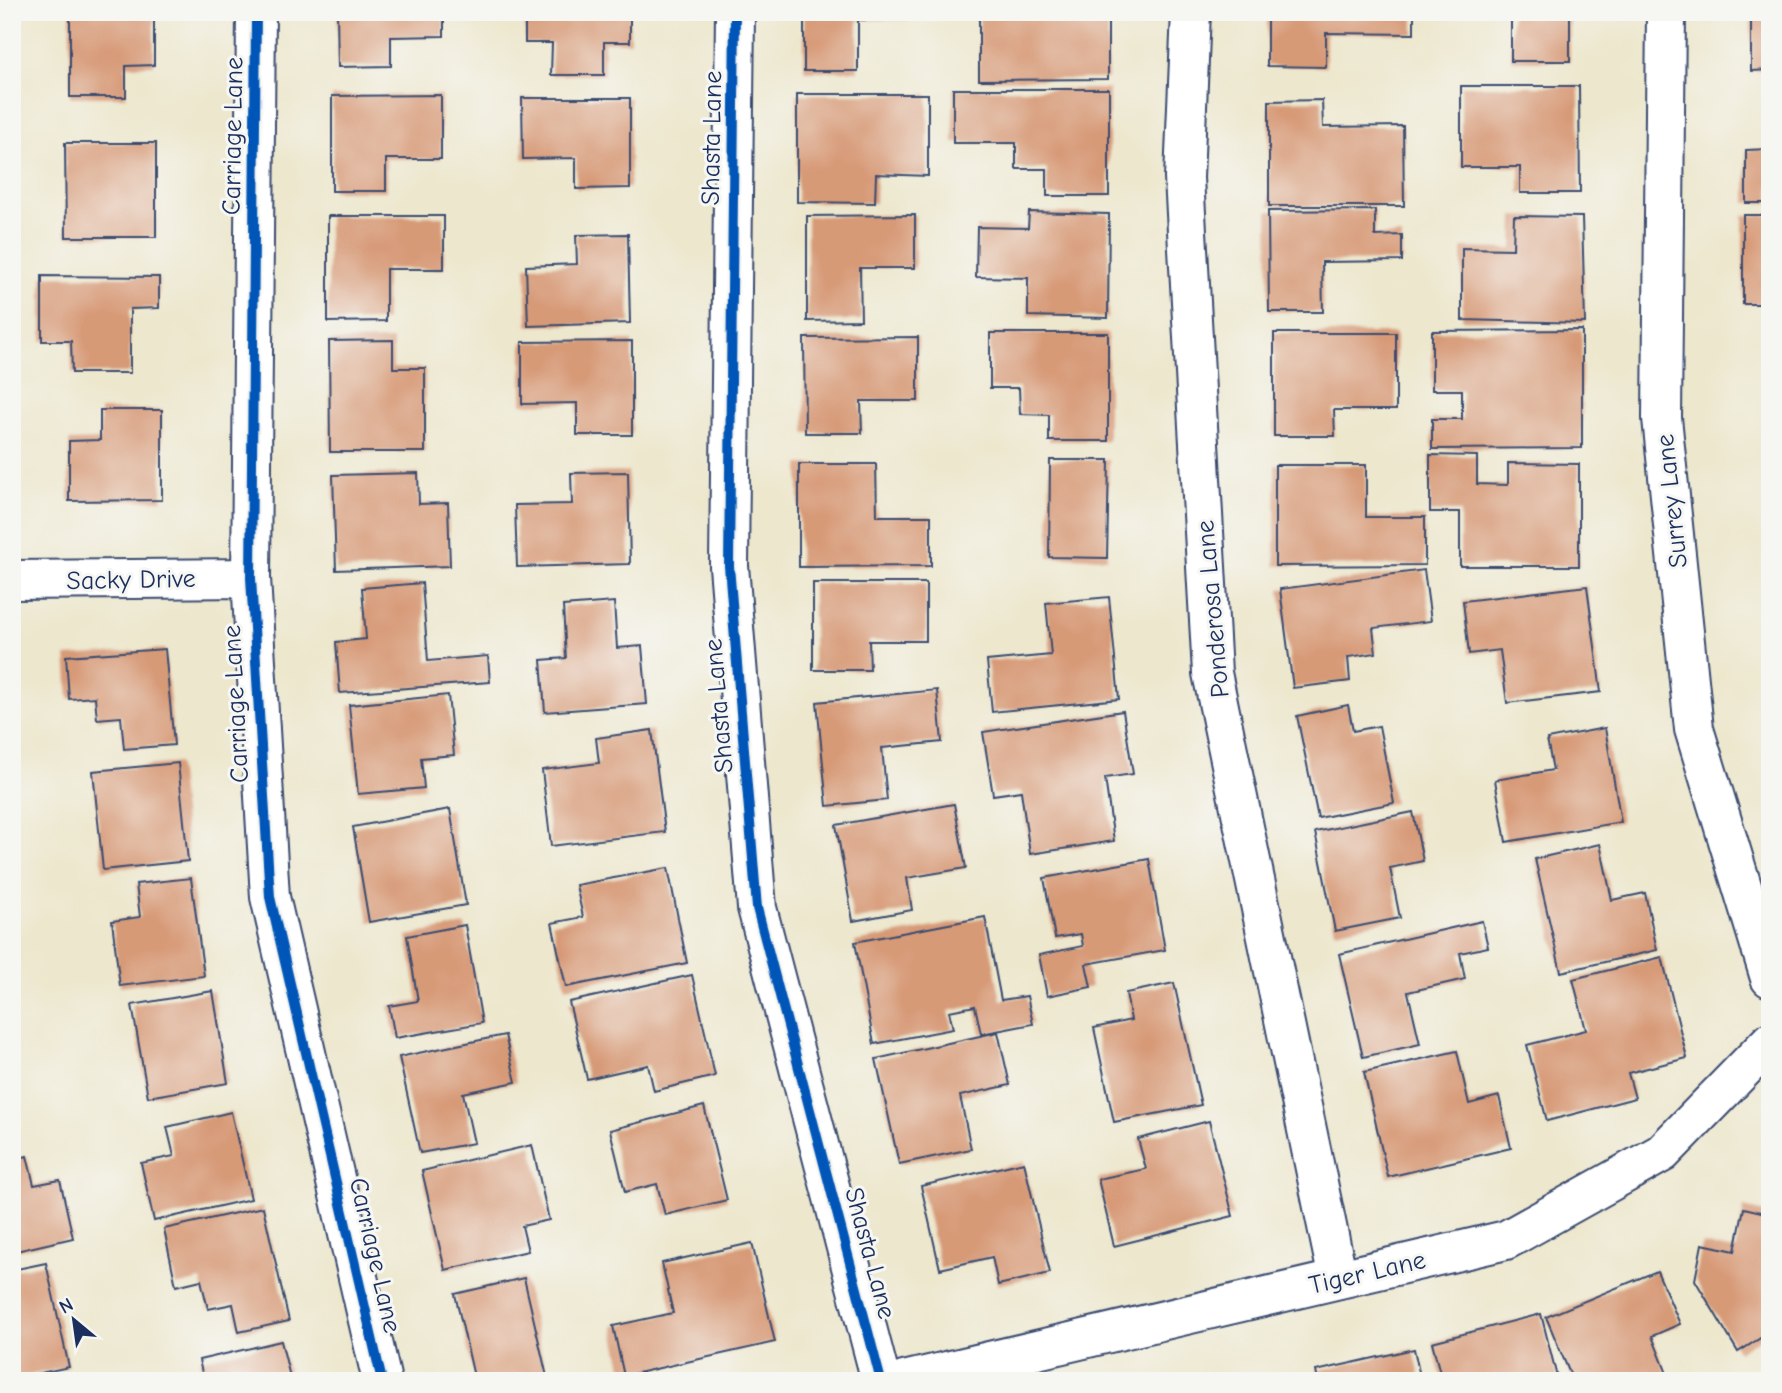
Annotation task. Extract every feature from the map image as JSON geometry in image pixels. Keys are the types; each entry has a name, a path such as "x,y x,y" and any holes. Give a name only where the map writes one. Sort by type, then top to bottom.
{"street":[{"name":"Carriage Lane","path":"256,12 251,578 270,897 382,1381"},
{"name":"Shasta Lane","path":"735,12 729,566 757,908 881,1381"},
{"name":"Ponderosa Lane","path":"1191,12 1184,178 1212,673 1338,1279"},
{"name":"Surrey Lane","path":"1666,12 1662,418 1694,729 1770,978"},
{"name":"Sacky Drive","path":"12,580 251,578"},
{"name":"Tiger Lane","path":"904,1381 1506,1240 1662,1153 1770,1042"}],"building":[{"path":"70,12 154,12 154,65 126,66 126,97 70,97"},
{"path":"337,12 444,12 444,36 391,37 391,66 338,67"},
{"path":"525,12 630,12 630,42 604,42 604,75 551,75 552,43 525,43"},
{"path":"804,12 911,12 910,20 858,20 858,71 804,71"},
{"path":"979,12 1108,12 1108,79 979,80"},
{"path":"1267,12 1414,12 1414,34 1326,33 1326,67 1267,66"},
{"path":"1511,12 1570,12 1570,61 1511,61"},
{"path":"1751,12 1770,12 1770,70 1751,71"},
{"path":"1461,86 1579,86 1580,193 1520,193 1520,167 1461,167"},
{"path":"953,89 1109,89 1109,196 1047,196 1047,169 1016,169 1016,143 953,143"},
{"path":"797,94 928,94 928,176 876,174 875,203 797,202"},
{"path":"441,95 441,159 386,159 386,191 332,191 332,96"},
{"path":"522,98 630,98 630,188 576,189 576,158 523,159"},
{"path":"1322,100 1323,127 1403,126 1404,206 1269,206 1269,101"},
{"path":"65,143 156,143 156,237 66,237"},
{"path":"1770,149 1770,203 1746,203 1746,150"},
{"path":"1375,210 1375,236 1402,235 1402,261 1322,262 1323,312 1269,312 1268,211"},
{"path":"1029,212 1109,214 1108,318 1028,316 1028,278 976,277 977,227 1028,228"},
{"path":"915,215 915,268 860,268 861,320 807,321 807,216"},
{"path":"1743,215 1770,215 1770,304 1743,304"},
{"path":"328,216 444,216 444,269 386,269 386,321 328,322"},
{"path":"1514,216 1582,217 1585,323 1462,320 1462,248 1513,249"},
{"path":"628,234 630,323 528,326 526,266 577,264 576,235"},
{"path":"42,276 159,277 159,308 130,309 130,373 72,373 71,341 42,341"},
{"path":"1582,330 1582,448 1432,449 1432,419 1462,419 1462,390 1432,390 1432,331"},
{"path":"990,333 1108,333 1108,441 1049,441 1049,415 1020,414 1019,388 990,388"},
{"path":"1274,333 1396,333 1396,410 1334,410 1335,436 1274,436"},
{"path":"918,337 918,401 861,401 862,433 805,433 804,338"},
{"path":"393,340 393,368 425,368 425,452 330,452 329,341"},
{"path":"632,341 632,435 577,435 577,403 522,404 522,342"},
{"path":"100,410 162,410 162,500 69,501 69,441 100,440"},
{"path":"1430,455 1477,456 1477,484 1508,485 1508,463 1579,464 1579,566 1460,566 1460,512 1430,512"},
{"path":"1050,460 1109,460 1107,558 1049,557"},
{"path":"799,464 876,464 877,516 931,516 931,566 799,567"},
{"path":"1275,465 1366,465 1366,517 1425,517 1425,565 1275,566"},
{"path":"628,472 630,564 517,567 515,505 572,504 571,473"},
{"path":"418,473 419,504 448,503 450,566 336,570 333,475"},
{"path":"1424,570 1431,621 1373,628 1376,653 1348,657 1350,681 1293,688 1280,589"},
{"path":"422,583 428,661 488,656 490,682 340,693 336,642 366,639 362,588"},
{"path":"813,583 926,583 926,641 869,641 870,670 813,670"},
{"path":"1587,586 1601,692 1507,703 1500,650 1469,654 1463,601"},
{"path":"1109,597 1119,699 992,712 987,661 1051,655 1046,603"},
{"path":"614,602 617,648 642,646 647,704 545,712 541,660 566,658 563,606"},
{"path":"165,649 174,745 124,749 121,717 97,719 95,697 69,699 66,656"},
{"path":"937,690 942,742 882,748 887,800 827,806 817,702"},
{"path":"448,695 454,755 421,758 424,788 358,794 349,705"},
{"path":"1348,705 1353,731 1379,726 1394,803 1318,818 1297,716"},
{"path":"1123,711 1133,774 1105,778 1114,841 1030,854 1021,791 993,795 983,732"},
{"path":"1605,728 1621,822 1506,842 1495,780 1553,770 1547,739"},
{"path":"652,730 665,832 551,846 542,770 599,763 596,738"},
{"path":"178,763 188,861 103,870 93,771"},
{"path":"954,804 966,868 907,878 912,910 853,921 836,825"},
{"path":"450,809 466,905 369,922 353,827"},
{"path":"1413,812 1423,861 1390,868 1400,918 1335,931 1315,832"},
{"path":"1600,844 1612,900 1645,893 1657,950 1561,972 1535,859"},
{"path":"1149,859 1165,950 1086,964 1091,987 1047,996 1039,955 1083,946 1081,934 1055,938 1044,878"},
{"path":"668,868 687,963 566,987 552,923 583,917 576,885"},
{"path":"191,878 204,976 120,986 112,921 140,917 136,884"},
{"path":"985,917 1001,1000 1027,996 1033,1024 981,1034 975,1006 949,1011 953,1029 874,1044 855,942"},
{"path":"1482,921 1488,947 1460,953 1465,979 1408,992 1420,1044 1363,1057 1339,954"},
{"path":"465,925 482,1023 395,1038 389,1006 418,1001 407,936"},
{"path":"1662,957 1687,1058 1628,1073 1635,1098 1547,1121 1527,1045 1586,1030 1573,979"},
{"path":"692,975 715,1076 654,1091 648,1065 587,1079 569,1002"},
{"path":"1174,983 1201,1105 1114,1122 1094,1028 1131,1020 1126,993"},
{"path":"213,991 228,1083 148,1097 132,1005"},
{"path":"998,1032 1010,1085 960,1096 971,1149 899,1164 876,1059"},
{"path":"505,1035 516,1082 463,1093 474,1143 420,1153 399,1057"},
{"path":"1457,1051 1469,1104 1499,1096 1511,1148 1388,1177 1364,1072"},
{"path":"704,1106 727,1200 665,1215 657,1184 625,1192 610,1130"},
{"path":"231,1112 251,1199 154,1221 141,1163 174,1156 167,1127"},
{"path":"1209,1121 1233,1216 1114,1246 1098,1179 1146,1169 1138,1139"},
{"path":"532,1145 549,1220 522,1226 528,1251 445,1270 422,1171"},
{"path":"27,1156 34,1185 60,1180 73,1238 12,1252 12,1160"},
{"path":"1024,1162 1050,1273 998,1285 992,1257 940,1269 921,1186"},
{"path":"263,1207 289,1321 239,1332 233,1304 208,1309 201,1280 176,1286 164,1229"},
{"path":"1744,1208 1770,1214 1770,1332 1738,1352 1695,1280 1702,1244 1735,1251"},
{"path":"752,1243 775,1342 624,1376 613,1326 673,1313 662,1263"},
{"path":"46,1263 69,1367 12,1379 12,1270"},
{"path":"1657,1271 1680,1324 1652,1336 1670,1381 1573,1381 1546,1317"},
{"path":"524,1278 548,1381 475,1381 455,1294"},
{"path":"1541,1314 1558,1381 1442,1381 1432,1342"},
{"path":"281,1341 291,1381 204,1381 199,1360"},
{"path":"1414,1349 1421,1381 1318,1381 1316,1371"}],"cycle path":[{"path":"256,12 251,578 270,897 382,1381"},
{"path":"735,12 729,566 757,908 881,1381"}]}
